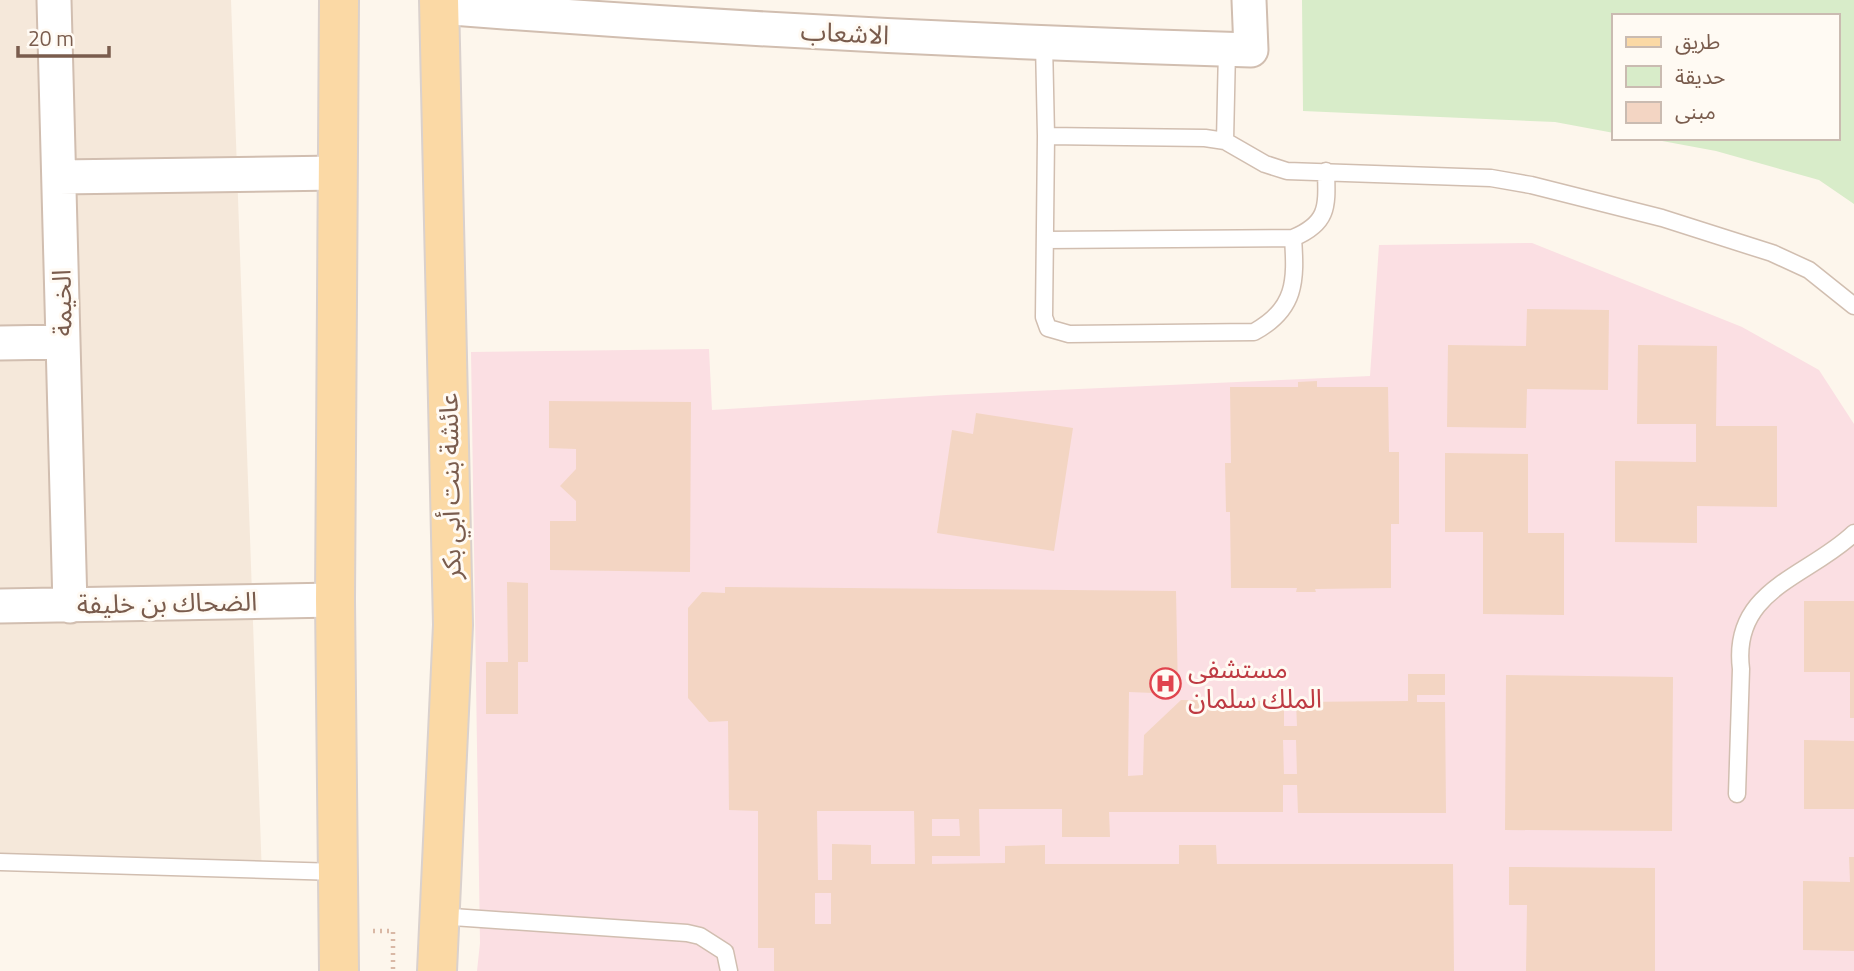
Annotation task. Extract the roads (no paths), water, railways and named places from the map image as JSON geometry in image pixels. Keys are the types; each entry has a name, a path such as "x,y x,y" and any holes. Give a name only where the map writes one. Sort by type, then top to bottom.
{"main road":[{"path":"339,0 335,600 341,956"},
{"name":"عائشة بنت أبي بكر","path":"437,971 453,625 439,3"}],"street":[{"name":"الخيمة","path":"54,0 70,606"},
{"path":"1239,49 1250,0"},
{"name":"الاشعاب","path":"439,3 701,13 1044,43 1239,49"},
{"path":"59,177 337,173"},
{"path":"0,343 63,342"},
{"name":"الضحاك بن خليفة","path":"0,606 335,600"}],"lane":[{"path":"1044,43 1044,317 1048,328 1069,334 1254,332 1270,323 1283,310 1289,299 1296,273 1293,238"},
{"path":"1225,141 1239,49"},
{"path":"1046,136 1205,138 1225,141 1265,164 1287,171 1491,178 1531,185 1649,214 1772,253 1809,270 1854,306"},
{"path":"1045,240 1293,238 1311,230 1323,215 1327,194 1326,171"},
{"path":"1737,794 1741,669 1738,649 1748,620 1763,598 1786,580 1839,548 1854,533"},
{"path":"0,862 338,872"},
{"path":"438,916 687,933 700,936 726,952 729,971"}],"place":[{"name":"مستشفى الملك سلمان","path":"1165,684"}]}
